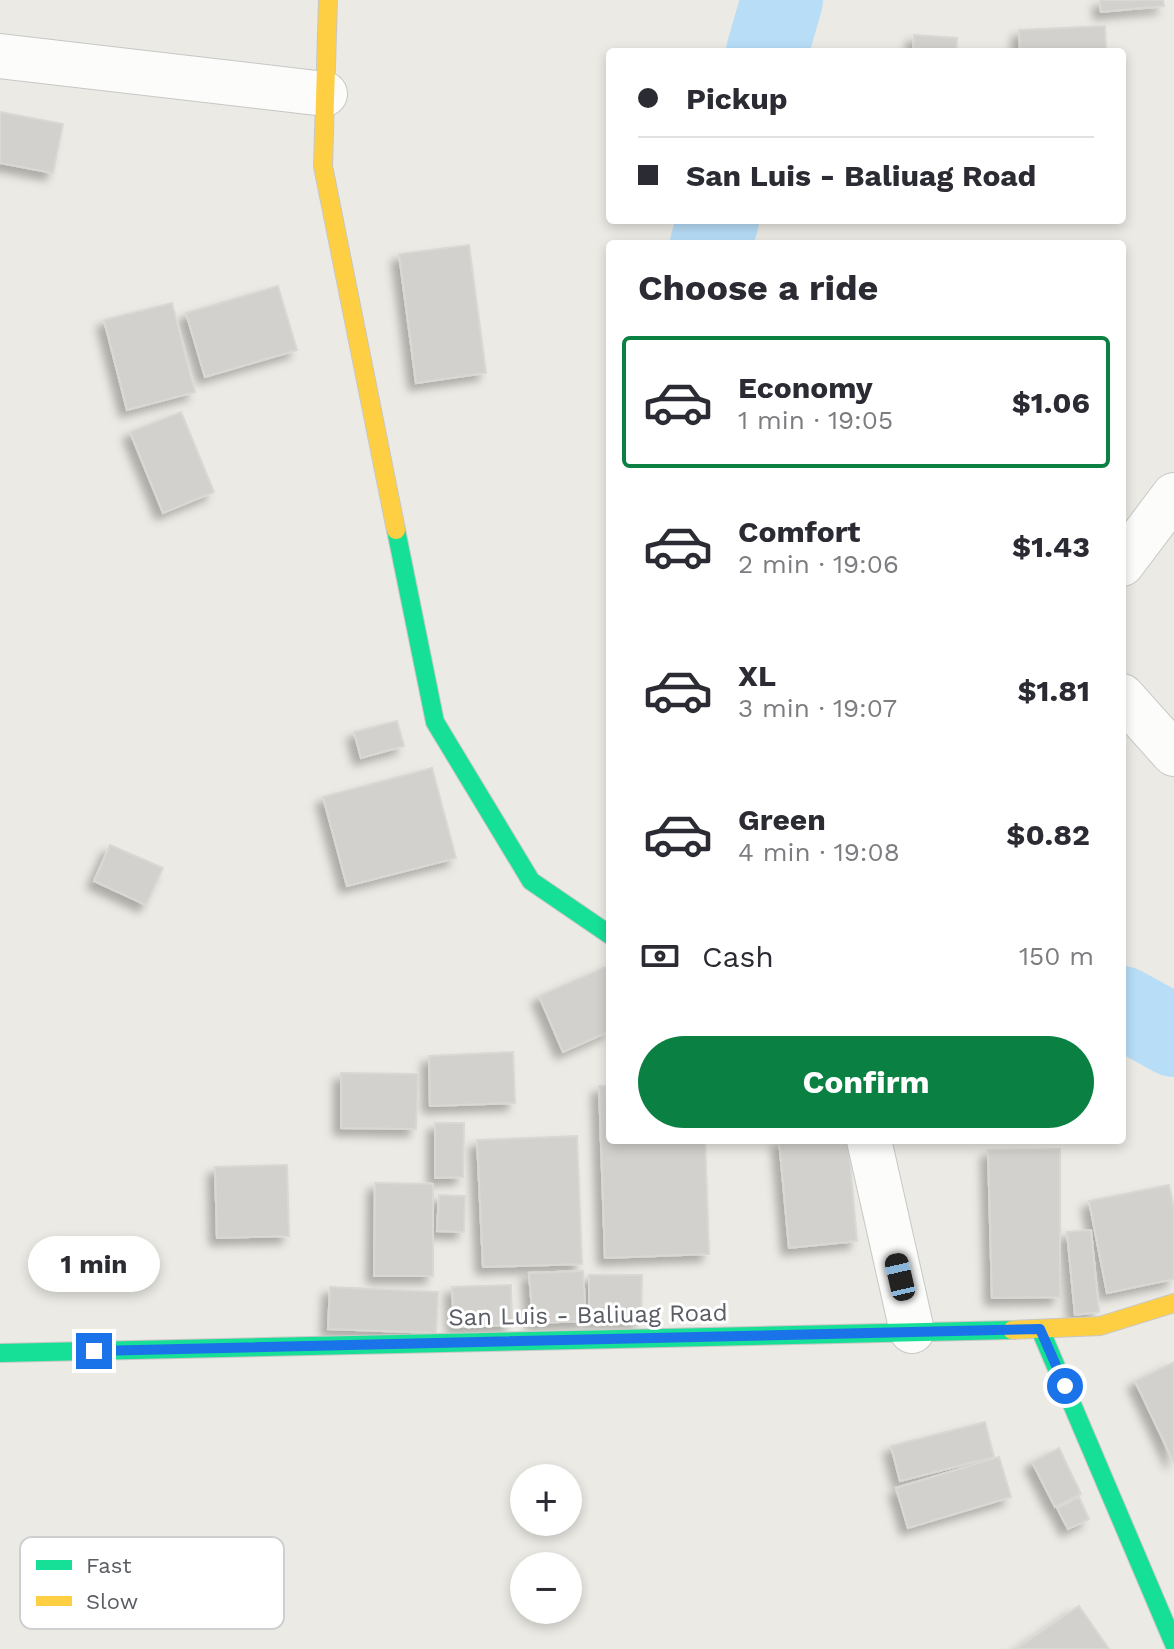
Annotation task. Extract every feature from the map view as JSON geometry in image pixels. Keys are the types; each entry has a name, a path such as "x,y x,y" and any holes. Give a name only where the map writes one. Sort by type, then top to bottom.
{"street":[{"path":"328,0 323,166 435,722 531,881 606,932"},
{"path":"0,56 325,94"},
{"path":"1126,559 1174,495"},
{"path":"1126,700 1174,754"},
{"path":"870,1144 912,1331"},
{"name":"San Luis - Baliuag Road","path":"0,1353 1040,1329 1100,1326 1174,1303"},
{"path":"1040,1329 1174,1644"}],"building":[{"path":"1100,0 1163,0 1164,6 1101,12"},
{"path":"1105,26 1106,48 1020,48 1019,30"},
{"path":"914,35 957,38 956,48 913,48"},
{"path":"0,112 63,124 53,173 0,163"},
{"path":"469,245 486,373 416,383 399,254"},
{"path":"278,286 297,350 205,377 186,313"},
{"path":"172,303 195,392 127,410 104,320"},
{"path":"181,412 214,492 163,513 130,432"},
{"path":"397,721 404,746 361,758 354,732"},
{"path":"432,768 456,858 347,886 323,797"},
{"path":"110,845 163,868 146,905 94,881"},
{"path":"606,967 606,1033 563,1052 539,996"},
{"path":"513,1052 515,1103 430,1106 429,1056"},
{"path":"341,1073 418,1074 416,1129 341,1128"},
{"path":"599,1086 606,1086 606,1144 705,1144 709,1254 605,1258"},
{"path":"435,1123 464,1123 463,1177 435,1178"},
{"path":"577,1136 582,1264 483,1267 477,1140"},
{"path":"779,1144 848,1144 857,1241 789,1248"},
{"path":"1060,1149 1060,1297 992,1298 988,1150"},
{"path":"287,1165 289,1236 217,1238 215,1167"},
{"path":"375,1183 433,1184 433,1276 374,1276"},
{"path":"1169,1185 1174,1208 1174,1279 1107,1293 1089,1201"},
{"path":"439,1195 465,1196 464,1232 437,1231"},
{"path":"1091,1230 1099,1312 1075,1315 1067,1232"},
{"path":"583,1271 586,1321 533,1323 529,1273"},
{"path":"589,1275 642,1275 641,1321 589,1321"},
{"path":"511,1285 512,1325 454,1327 452,1287"},
{"path":"330,1287 438,1292 436,1333 328,1329"},
{"path":"1174,1362 1174,1463 1135,1381"},
{"path":"985,1422 994,1457 900,1481 891,1446"},
{"path":"1059,1448 1081,1494 1055,1507 1032,1462"},
{"path":"999,1457 1011,1497 908,1528 896,1488"},
{"path":"1079,1497 1089,1519 1068,1529 1057,1508"},
{"path":"1079,1606 1109,1649 1016,1649"}],"waterway":[{"path":"768,48 782,0"},
{"path":"712,240 717,224"},
{"path":"1126,1009 1174,1036"}],"traffic: fast":[{"path":"396,530 435,722 531,881 606,932"},
{"path":"1040,1329 1174,1644"},
{"path":"0,1353 1012,1330"}],"traffic: slow":[{"path":"328,0 323,166 396,530"},
{"path":"1012,1330 1100,1326 1174,1303"}],"route":[{"path":"94,1351 1040,1329 1065,1386"}]}
